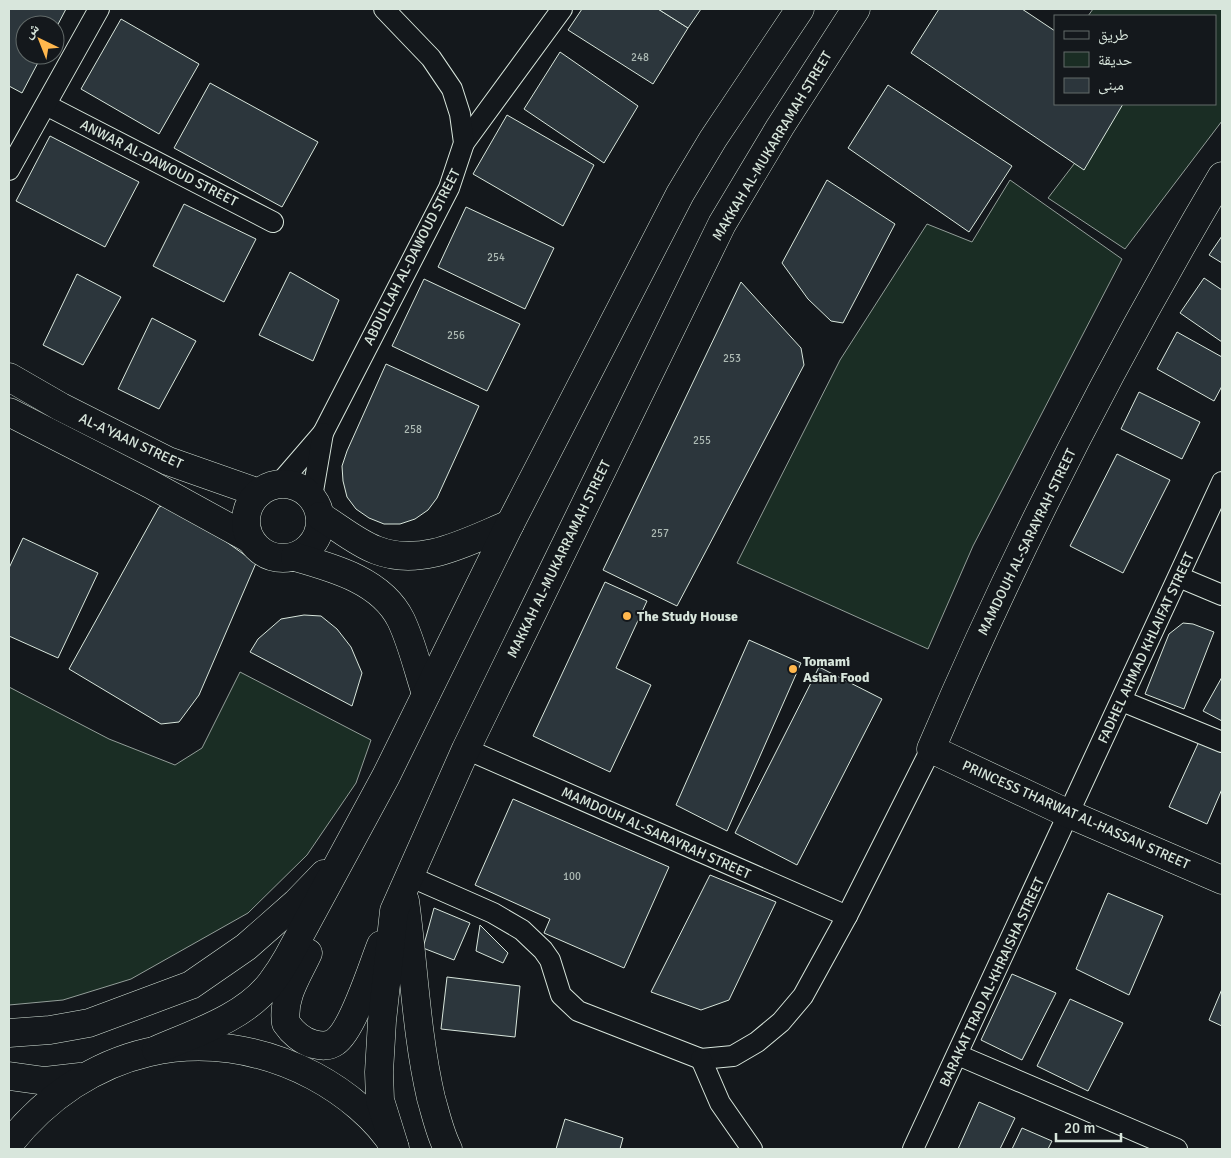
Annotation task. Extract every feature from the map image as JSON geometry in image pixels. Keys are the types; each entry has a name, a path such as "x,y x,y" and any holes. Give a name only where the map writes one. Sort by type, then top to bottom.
{"main road":[{"path":"403,892 348,1028 333,1044 323,1046 298,1036 286,1023 288,996 386,776 426,694 510,524 680,194 713,139 800,9"},
{"name":"MAKKAH AL-MUKARRAMAH STREET","path":"395,1147 380,1100 379,1072 382,1021 403,892 466,748 722,224 780,127 856,9"},
{"name":"MAMDOUH AL-SARAYRAH STREET","path":"931,749 965,669 1035,520 1170,264 1222,176"},
{"name":"AL-A'YAAN STREET","path":"9,377 60,407 168,461 269,488"},
{"name":"AL-A'YAAN STREET","path":"9,412 150,484 250,539"},
{"path":"316,506 320,529 315,540 306,550 295,557 282,559 269,556 258,550 250,539 246,527 246,514 251,502 269,488 303,489 316,506 376,550 406,557 443,552 510,524"},
{"path":"295,557 335,568 369,585 386,601 401,619 426,694"},
{"name":"PRINCESS THARWAT AL-HASSAN STREET","path":"931,749 1069,814 1222,880"},
{"path":"9,1144 27,1121 54,1096 84,1077 119,1060 156,1050 218,1024 251,1002 270,984 314,912 342,854 386,776"},
{"path":"9,1033 50,1030 89,1023 191,985 246,947 296,903 342,854"},
{"path":"403,892 413,960 416,1011 425,1073 435,1114 448,1149"},
{"path":"156,1050 201,1046 246,1050 289,1063 329,1084 357,1106 395,1147"},
{"path":"9,1076 45,1081 84,1077"}],"street":[{"path":"9,170 99,9"},
{"name":"ABDULLAH AL-DAWOUD STREET","path":"269,488 323,433 449,188 464,142 460,114 452,89 431,58 384,9"},
{"path":"464,142 562,9"},
{"name":"ANWAR AL-DAWOUD STREET","path":"46,105 273,222"},
{"name":"ABDULLAH AL-DAWOUD STREET","path":"316,506 323,433"},
{"name":"FADHEL AHMAD KHLAIFAT STREET","path":"1069,814 1222,482"},
{"path":"1179,577 1222,595"},
{"path":"1122,701 1222,742"},
{"name":"MAMDOUH AL-SARAYRAH STREET","path":"466,748 847,916"},
{"name":"MAMDOUH AL-SARAYRAH STREET","path":"403,892 493,913 522,930 543,950 550,960 561,995 578,1011 701,1059 733,1056 757,1042 781,1022 802,996 847,916 931,749"},
{"name":"BARAKAT TRAD AL-KHRAISHA STREET","path":"913,1149 1069,814"},
{"path":"958,1055 1177,1149"},
{"path":"701,1059 720,1103 752,1149"}],"green space":[{"path":"1093,9 1222,9 1222,121 1125,249 1048,198 1119,105 1216,105 1216,15 1089,15"},
{"path":"1010,180 1122,259 973,546 928,649 737,563 840,360 927,224 972,242"},
{"path":"240,672 371,740 356,783 307,855 248,913 131,979 63,1000 9,1005 9,687 109,739 175,765 202,748"}],"building":[{"path":"9,9 66,9 63,15 15,15 15,65 37,65 22,93 9,86"},
{"path":"582,9 658,9 688,28 653,84 568,30"},
{"path":"658,9 701,9 688,28"},
{"path":"939,9 1022,9 1054,30 1054,105 1122,105 1084,170 911,53"},
{"path":"121,19 199,64 159,134 81,89"},
{"path":"560,52 638,106 604,163 524,109"},
{"path":"210,83 318,142 282,207 174,148"},
{"path":"888,85 1012,166 969,232 848,148"},
{"path":"507,115 594,165 563,226 473,174"},
{"path":"50,136 139,182 105,247 16,201"},
{"path":"827,180 895,224 843,323 831,321 808,299 782,263"},
{"path":"184,204 256,239 224,302 153,266"},
{"path":"466,207 554,248 525,309 438,267"},
{"path":"1222,236 1222,263 1209,255"},
{"path":"290,272 339,300 313,361 259,335"},
{"path":"77,274 121,297 83,365 43,345"},
{"path":"1204,278 1222,290 1222,342 1180,313"},
{"path":"424,279 520,324 487,391 392,346"},
{"path":"741,282 801,348 804,365 677,606 603,570"},
{"path":"152,318 196,341 159,409 118,389"},
{"path":"1177,332 1222,357 1222,386 1214,401 1157,369"},
{"path":"386,364 479,406 437,498 428,510 415,519 400,524 384,524 369,518 356,509 347,497 343,481 342,466 347,451"},
{"path":"1139,392 1200,422 1182,459 1121,429"},
{"path":"1117,454 1170,480 1123,573 1070,546"},
{"path":"172,503 256,563 199,695 179,722 161,724 69,669 159,507"},
{"path":"23,538 98,573 58,658 9,636 9,568"},
{"path":"605,582 647,601 616,668 651,685 610,772 533,736"},
{"path":"304,615 321,616 337,629 351,647 362,673 352,706 250,652 258,639 281,619"},
{"path":"1183,623 1193,624 1214,632 1184,709 1145,694 1169,634"},
{"path":"749,640 801,663 727,831 676,805"},
{"path":"819,667 882,699 797,865 735,833"},
{"path":"1222,677 1222,721 1203,711"},
{"path":"1202,735 1222,744 1222,789 1207,824 1169,807"},
{"path":"513,799 669,867 624,968 544,933 550,919 475,885"},
{"path":"710,875 776,902 729,1000 701,1010 651,992"},
{"path":"1108,893 1163,916 1129,995 1076,969"},
{"path":"434,908 470,923 454,960 423,948"},
{"path":"480,925 508,953 503,963 476,951"},
{"path":"1012,974 1056,993 1022,1060 981,1040"},
{"path":"447,977 520,986 515,1037 441,1029"},
{"path":"1222,989 1222,1026 1209,1020"},
{"path":"1070,999 1123,1023 1088,1091 1037,1066"},
{"path":"979,1102 1015,1118 1000,1149 958,1149"},
{"path":"565,1119 623,1138 620,1149 556,1149"},
{"path":"1022,1128 1052,1141 1048,1149 1012,1149"}],"place":[{"name":"The Study House","path":"627,616"},
{"name":"Tomami Asian Food","path":"793,669"}]}
